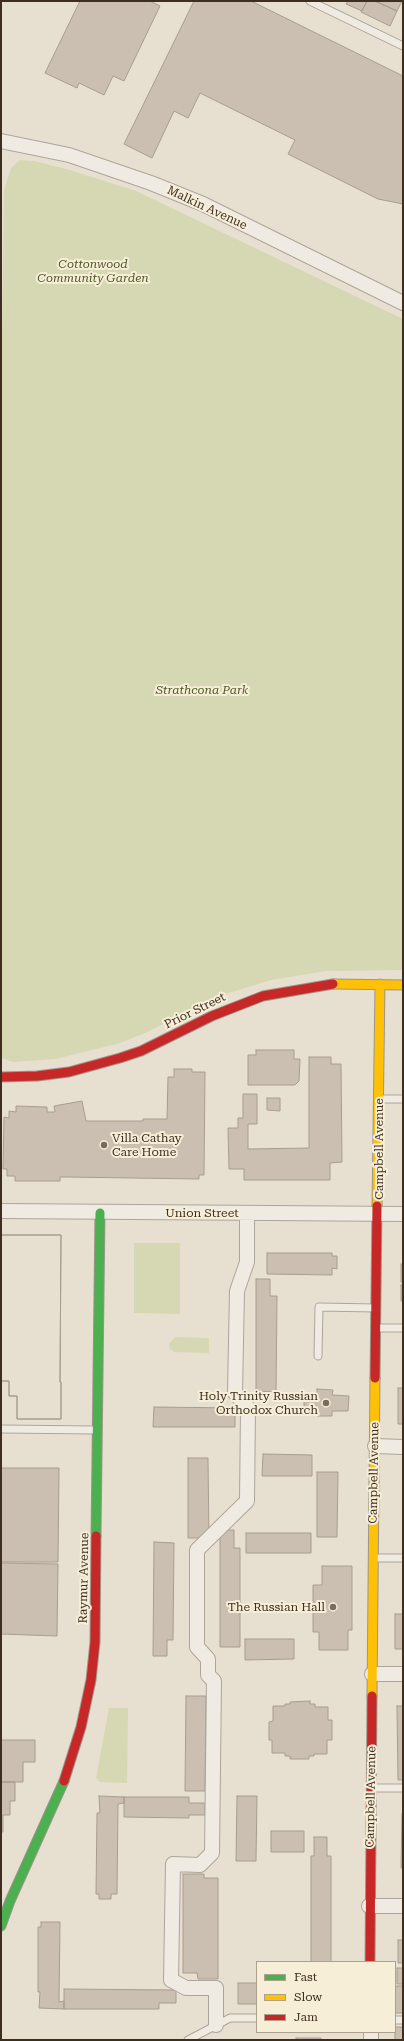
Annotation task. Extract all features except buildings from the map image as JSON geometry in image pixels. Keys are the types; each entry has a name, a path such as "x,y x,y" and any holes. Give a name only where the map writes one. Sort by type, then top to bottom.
{"street":[{"name":"Malkin Avenue","path":"1,141 69,155 151,183 203,204 403,304"},
{"name":"Prior Street","path":"1,1077 38,1076 69,1072 120,1058 141,1051 212,1016 263,996 334,984 403,985"},
{"name":"Campbell Avenue","path":"370,1961 369,1906 380,984"},
{"name":"Union Street","path":"1,1211 100,1213 403,1214"},
{"name":"Raymur Avenue","path":"1,1926 5,1901 63,1784 82,1727 88,1698 95,1642 100,1213"},
{"path":"216,2025 216,1988 186,1988 171,1980 173,1864 200,1865 212,1853 214,1681 208,1675 208,1659 197,1647 197,1550 247,1501 248,1408 235,1393 235,1356 237,1291 246,1262 247,1213"},
{"path":"375,1446 403,1447"},
{"path":"372,1674 403,1674"},
{"path":"369,1906 403,1906"}],"lane":[{"path":"310,1 403,46"},
{"path":"379,1099 403,1099"},
{"path":"318,1356 319,1307 376,1308"},
{"path":"376,1328 403,1328"},
{"path":"1,1429 98,1430"},
{"path":"373,1559 403,1558"},
{"path":"371,1788 403,1788"},
{"path":"188,2040 230,2018 256,2018"}],"green space":[{"name":"Strathcona Park","path":"20,160 34,161 70,170 136,191 403,319 403,970 326,971 271,980 222,995 143,1034 117,1044 55,1059 13,1062 1,1058 1,409 4,190 11,168"},
{"path":"134,1243 180,1243 180,1314 134,1313"},
{"path":"175,1337 209,1338 209,1353 174,1352 170,1349 169,1344"},
{"path":"109,1708 128,1708 127,1783 100,1782 96,1778"}],"traffic: fast":[{"path":"96,1536 100,1213"},
{"path":"1,1926 10,1901 64,1781"}],"traffic: slow":[{"path":"333,984 403,985"},
{"path":"377,1206 380,984"},
{"path":"372,1696 375,1378"}],"traffic: jam":[{"path":"1,1077 37,1076 69,1072 120,1058 141,1051 212,1016 263,996 333,984"},
{"path":"375,1378 377,1206"},
{"path":"64,1781 81,1727 91,1680 95,1642 96,1536"},
{"path":"370,1961 372,1696"}],"place":[{"name":"Villa Cathay Care Home","path":"104,1145"},
{"name":"Holy Trinity Russian Orthodox Church","path":"326,1403"},
{"name":"The Russian Hall","path":"333,1607"}],"park label":[{"name":"Cottonwood Community Garden","path":"93,271"}]}
